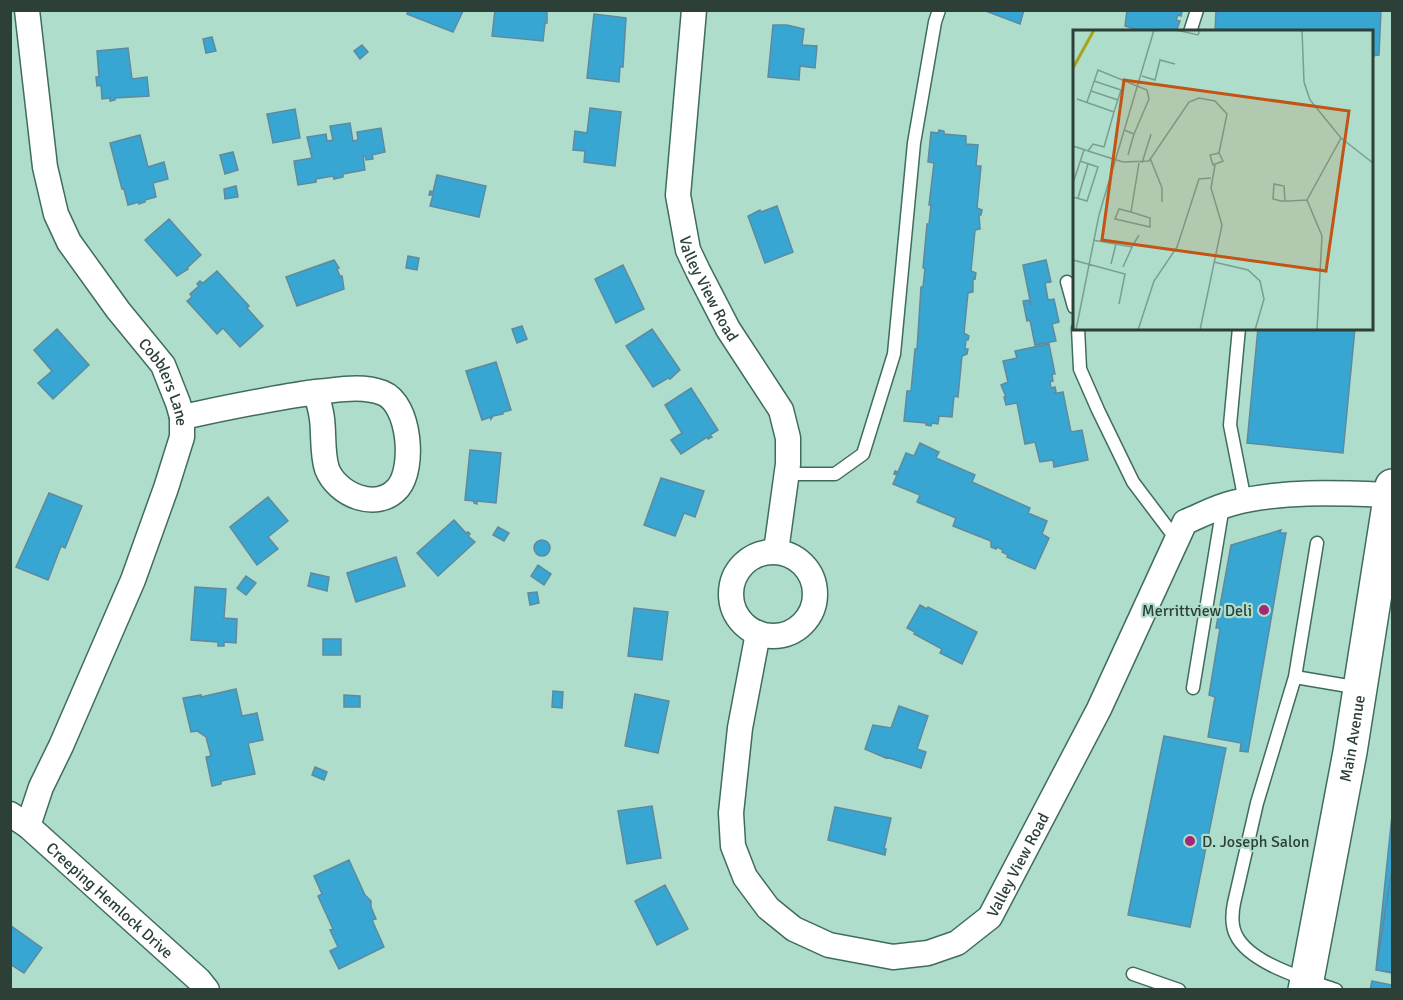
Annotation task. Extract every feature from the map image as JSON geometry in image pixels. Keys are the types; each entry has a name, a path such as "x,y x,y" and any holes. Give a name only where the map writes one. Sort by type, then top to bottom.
{"main road":[{"name":"Main Avenue","path":"1316,986 1392,493"}],"street":[{"name":"Cobblers Lane","path":"19,820 41,787 62,746 133,580 182,437 182,417 163,365 118,310 69,242 56,214 45,166 27,10"},
{"name":"Valley View Road","path":"694,10 678,195 682,223 688,250 723,320 781,410 788,438 782,553"},
{"path":"182,417 291,395 340,389 367,388 387,394 397,406 407,435 406,471 398,488 382,498 363,499 350,495 336,483 327,469 322,419 316,392"},
{"name":"Valley View Road","path":"758,633 740,728 731,813 733,846 745,877 768,908 794,929 829,945 893,957 928,953 957,943 990,917 1100,709 1185,522 1234,504 1274,496 1392,493"},
{"path":"765,552 782,553 800,561 809,571 815,583 816,596 813,609 806,621 790,632 771,636 748,628 740,620 731,600 731,588 734,578 746,561 765,552"},
{"name":"Creeping Hemlock Drive","path":"19,820 199,980 207,990"}],"lane":[{"path":"786,474 835,474 863,454 894,354 914,143 935,21 939,10"},
{"path":"1191,30 1197,10"},
{"path":"1067,282 1073,303"},
{"path":"1078,330 1080,369 1098,410 1133,482 1176,539"},
{"path":"1193,688 1234,504 1230,426 1239,330"},
{"path":"1316,986 1244,948 1235,933 1232,917 1257,803 1296,677 1317,543"},
{"path":"1296,677 1361,688"},
{"path":"1133,974 1179,990"}],"building":[{"path":"408,10 463,11 453,32 407,14"},
{"path":"495,10 547,10 543,41 492,36"},
{"path":"983,10 1024,10 1020,24"},
{"path":"1127,10 1182,10 1181,16 1178,15 1176,20 1180,21 1177,30 1137,30 1125,26"},
{"path":"1216,10 1381,10 1379,55 1373,56 1373,30 1215,30"},
{"path":"594,14 626,18 623,67 620,67 619,82 587,78"},
{"path":"773,25 804,29 802,45 817,46 815,68 800,66 799,80 768,77"},
{"path":"212,37 216,51 206,53 203,39"},
{"path":"362,45 368,52 360,59 354,51"},
{"path":"128,48 132,79 147,77 149,96 115,98 110,101 110,98 102,99 101,85 97,86 96,77 99,77 97,51"},
{"path":"590,108 621,112 615,166 584,162 585,151 573,150 575,131 587,133"},
{"path":"295,109 300,138 273,143 267,114"},
{"path":"350,123 353,141 358,140 357,132 381,128 385,152 372,155 373,159 366,160 363,156 365,170 343,174 343,177 316,179 316,182 298,185 294,161 312,158 307,137 326,134 327,141 333,140 330,126"},
{"path":"939,130 944,131 944,134 966,136 966,144 978,145 976,166 981,166 977,208 982,210 979,215 980,229 975,230 971,271 976,273 975,279 973,278 973,292 968,293 964,333 969,336 965,349 968,349 967,354 962,356 958,397 954,396 952,417 939,416 938,424 932,423 931,426 926,423 904,421 907,391 911,391 915,349 917,349 927,224 929,224 931,205 929,205 934,163 928,162 931,132 938,133"},
{"path":"140,135 148,167 164,162 168,179 153,183 156,197 139,204 139,202 128,205 110,143"},
{"path":"233,152 238,170 225,174 220,155"},
{"path":"437,175 486,186 479,217 430,206 433,195 429,195 430,191 433,192"},
{"path":"236,186 238,197 225,199 224,189"},
{"path":"777,206 793,252 765,263 748,216"},
{"path":"169,219 201,255 188,269 177,276 145,240"},
{"path":"408,256 419,258 417,270 406,268"},
{"path":"334,260 342,276 344,289 297,306 286,277"},
{"path":"1046,260 1051,282 1045,283 1048,300 1054,299 1059,322 1052,324 1056,341 1035,345 1023,301 1028,300 1031,305 1023,265"},
{"path":"623,265 644,309 616,323 595,279"},
{"path":"217,271 249,306 247,308 263,326 240,347 223,328 217,334 187,301 192,297 190,294 199,286 197,284 200,281 203,283"},
{"path":"522,326 527,339 517,343 512,329"},
{"path":"57,329 89,365 53,399 38,383 52,371 34,350"},
{"path":"652,329 680,370 670,379 653,387 626,346"},
{"path":"1258,330 1355,330 1343,453 1247,443"},
{"path":"1049,344 1055,374 1052,374 1053,381 1050,382 1051,388 1055,387 1056,392 1053,394 1063,392 1071,432 1082,430 1088,460 1054,467 1053,460 1040,462 1035,442 1025,444 1017,403 1006,405 1004,397 1006,397 1001,385 1008,382 1003,361 1017,358 1015,351"},
{"path":"496,362 511,410 493,416 491,419 491,417 482,420 466,371"},
{"path":"691,388 718,430 710,435 712,437 708,439 707,437 681,454 671,440 682,433 665,405"},
{"path":"920,443 939,452 936,458 975,475 972,482 1030,508 1028,513 1047,521 1042,534 1049,538 1035,569 1007,557 1008,555 1002,552 1003,550 997,547 996,549 991,547 991,541 953,526 956,518 917,502 920,495 893,484 897,475 894,474 895,471 898,472 906,453 914,456"},
{"path":"470,450 501,453 496,503 477,501 477,504 474,501 465,500"},
{"path":"661,478 704,491 695,517 684,513 675,536 644,525"},
{"path":"49,493 82,506 65,548 61,546 48,580 16,567"},
{"path":"268,497 288,521 268,537 278,549 257,565 230,527"},
{"path":"454,520 466,533 470,534 468,536 475,542 438,576 417,553"},
{"path":"498,527 509,533 504,541 493,535"},
{"path":"1281,530 1280,533 1286,533 1248,752 1240,751 1241,743 1208,737 1215,697 1209,695 1220,628 1216,628 1231,545"},
{"path":"542,540 548,542 550,548 548,554 542,556 536,554 534,548 536,542"},
{"path":"396,557 405,586 356,602 347,573"},
{"path":"538,565 551,574 544,585 531,576"},
{"path":"311,573 329,577 327,591 308,586"},
{"path":"246,576 256,583 246,595 237,588"},
{"path":"195,587 226,589 224,618 237,619 236,643 224,642 224,646 218,646 218,642 191,640"},
{"path":"537,592 539,603 530,605 528,593"},
{"path":"920,605 977,632 962,664 940,653 942,649 907,628"},
{"path":"634,608 668,612 662,660 628,656"},
{"path":"323,639 341,639 341,655 323,655"},
{"path":"236,689 242,716 257,713 263,740 248,743 255,774 221,781 221,784 212,786 206,757 211,756 206,737 197,731 191,732 183,698 201,695 201,697"},
{"path":"553,691 563,692 562,708 552,707"},
{"path":"635,694 669,701 658,753 625,746"},
{"path":"344,695 360,696 360,707 344,707"},
{"path":"899,706 928,716 917,749 926,752 921,768 865,749 873,725 891,728"},
{"path":"1164,736 1226,748 1190,927 1128,915"},
{"path":"315,767 327,772 324,780 312,775"},
{"path":"652,806 661,858 627,864 618,811"},
{"path":"835,807 891,818 884,849 886,849 885,855 828,840"},
{"path":"1392,815 1392,973 1376,970"},
{"path":"349,860 365,895 371,901 376,919 372,920 384,947 339,969 330,951 338,947 330,930 333,929 318,896 322,894 314,876"},
{"path":"1392,869 1392,972 1376,970"},
{"path":"665,885 688,929 657,945 635,901"},
{"path":"10,925 42,948 24,973 10,964"},
{"path":"1372,981 1392,985 1392,990 1370,990"}],"place":[{"name":"Merrittview Deli","path":"1264,610"},
{"name":"D. Joseph Salon","path":"1190,841"}]}
